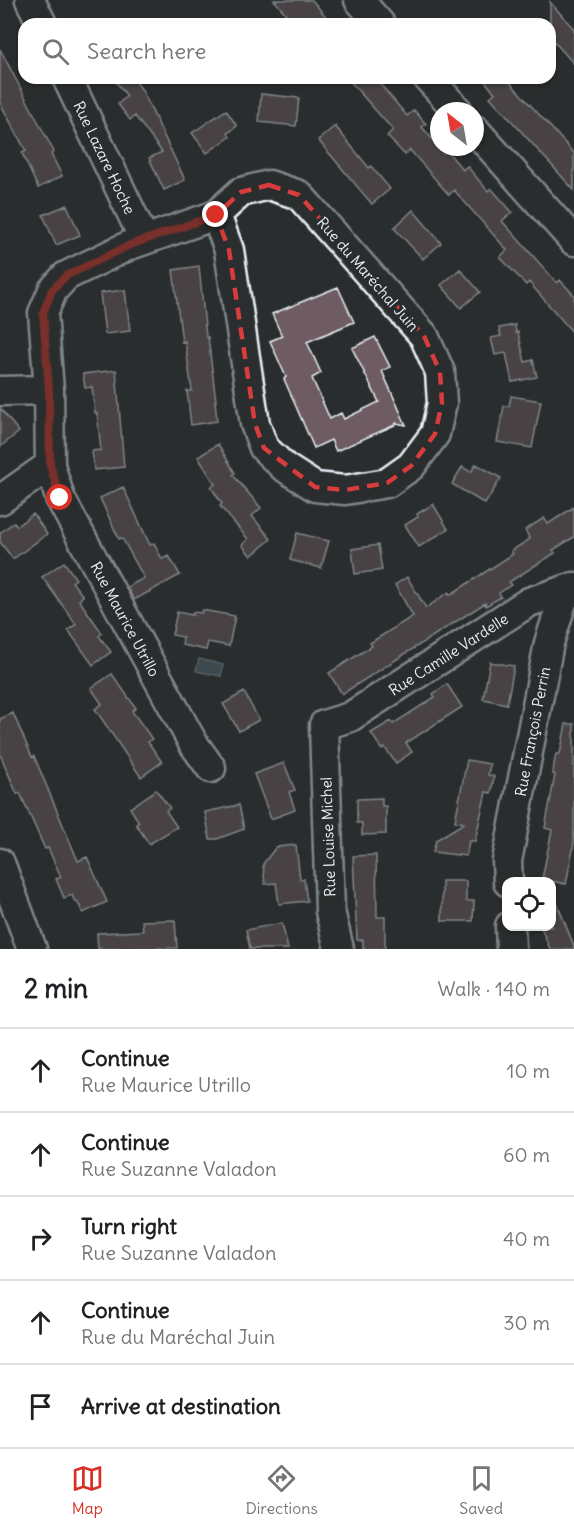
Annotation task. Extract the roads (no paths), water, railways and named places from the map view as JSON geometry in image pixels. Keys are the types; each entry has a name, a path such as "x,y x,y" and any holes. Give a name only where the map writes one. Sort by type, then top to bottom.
{"street":[{"path":"30,0 39,18"},
{"path":"359,0 375,18"},
{"name":"Rue Lazare Hoche","path":"70,84 144,239"},
{"path":"433,84 450,102"},
{"path":"484,140 574,241"},
{"name":"Rue du Maréchal Juin","path":"49,390 43,313 52,290 66,276 144,239 216,215 240,192 269,185 299,195 424,336 440,372 442,403 435,434 411,466 387,483 345,490 315,487 284,467 264,448 255,424 229,250 216,215"},
{"path":"0,391 49,390"},
{"name":"Rue Maurice Utrillo","path":"49,390 50,465 60,498 193,743 210,768"},
{"path":"0,500 50,465"},
{"name":"Rue Camille Vardelle","path":"324,725 350,717 529,602 574,587"},
{"name":"Rue François Perrin","path":"508,877 507,861 549,643 563,599 574,587"},
{"name":"Rue Louise Michel","path":"324,725 330,911 339,949"},
{"path":"0,863 32,949"},
{"path":"510,931 511,949"}],"water":[{"path":"199,659 223,665 221,676 196,671"}]}
